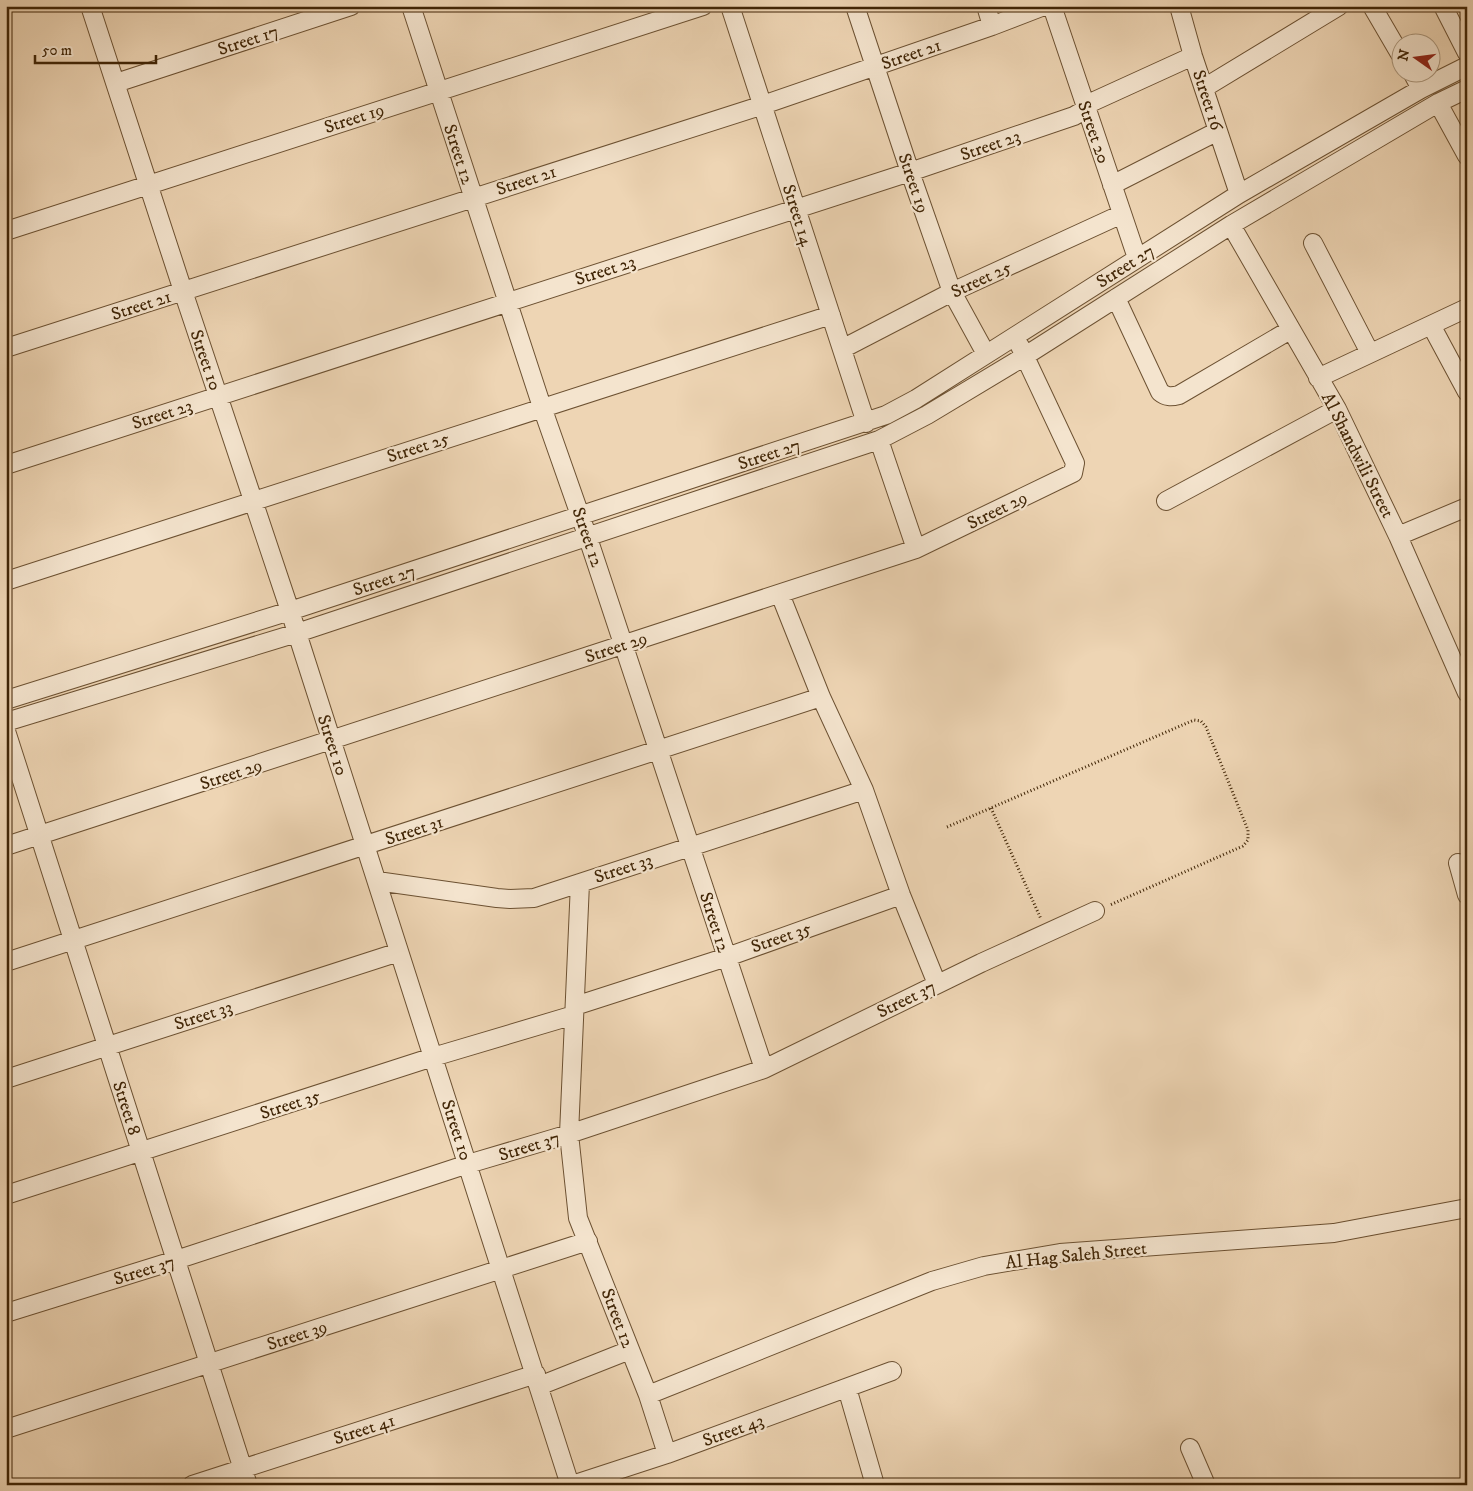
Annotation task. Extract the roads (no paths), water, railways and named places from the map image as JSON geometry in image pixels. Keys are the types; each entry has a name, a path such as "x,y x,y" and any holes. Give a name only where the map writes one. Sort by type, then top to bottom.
{"street":[{"name":"Street 10","path":"90,6 290,611 571,1485"},
{"name":"Street 17","path":"116,83 351,6"},
{"name":"Street 12","path":"411,6 542,407 588,535 764,1069"},
{"name":"Street 19","path":"6,230 702,6"},
{"name":"Street 14","path":"730,6 866,423"},
{"name":"Street 19","path":"855,6 952,292 986,354"},
{"path":"986,6 992,26"},
{"name":"Street 21","path":"6,348 762,105 992,26 1044,6"},
{"name":"Street 20","path":"1052,6 1137,258"},
{"name":"Street 16","path":"1179,6 1193,56 1239,194"},
{"path":"1204,88 1339,6"},
{"path":"1372,6 1390,37"},
{"path":"1443,6 1467,53"},
{"name":"Street 23","path":"6,465 910,172 1074,116 1086,109 1090,103 1193,56"},
{"name":"Street 27","path":"6,700 290,611 886,415 916,399 1239,194 1421,88 1467,66"},
{"path":"1418,82 1421,88"},
{"name":"Street 27","path":"6,722 297,633 879,440 927,415 1025,356 1231,225 1438,103 1467,89"},
{"path":"1438,103 1467,156"},
{"path":"1112,185 1218,131"},
{"name":"Street 25","path":"842,349 952,292 1122,214"},
{"name":"Al Shandwili Street","path":"1231,225 1337,409 1461,666 1467,693"},
{"path":"1313,243 1370,353"},
{"path":"1116,298 1160,392 1165,395 1179,395 1290,330"},
{"path":"1318,378 1467,308"},
{"name":"Street 25","path":"6,581 831,315"},
{"path":"1431,325 1467,392"},
{"name":"Street 29","path":"6,846 916,550 1073,473 1075,464 1015,336"},
{"path":"1166,501 1337,409"},
{"path":"879,440 916,550"},
{"path":"1398,536 1467,507"},
{"path":"780,594 821,697 864,790 901,895 937,984"},
{"name":"Street 31","path":"6,962 821,697"},
{"name":"Street 8","path":"6,731 245,1477"},
{"name":"Street 33","path":"377,881 510,899 534,898 864,790"},
{"path":"1458,863 1467,895"},
{"name":"Street 12","path":"580,883 570,1134 578,1218 648,1395 667,1454"},
{"name":"Street 35","path":"6,1195 575,1011 901,895"},
{"name":"Street 37","path":"6,1313 176,1260 468,1164 570,1134 764,1069 981,962 1095,912"},
{"name":"Street 33","path":"6,1078 399,952"},
{"name":"Al Hag Saleh Street","path":"648,1395 932,1281 984,1266 1060,1253 1334,1233 1467,1208"},
{"name":"Street 39","path":"6,1429 588,1241"},
{"name":"Street 41","path":"192,1485 245,1477 630,1350"},
{"name":"Street 43","path":"571,1485 667,1454 892,1371"},
{"path":"847,1388 875,1485"},
{"path":"1190,1448 1206,1485"}]}
